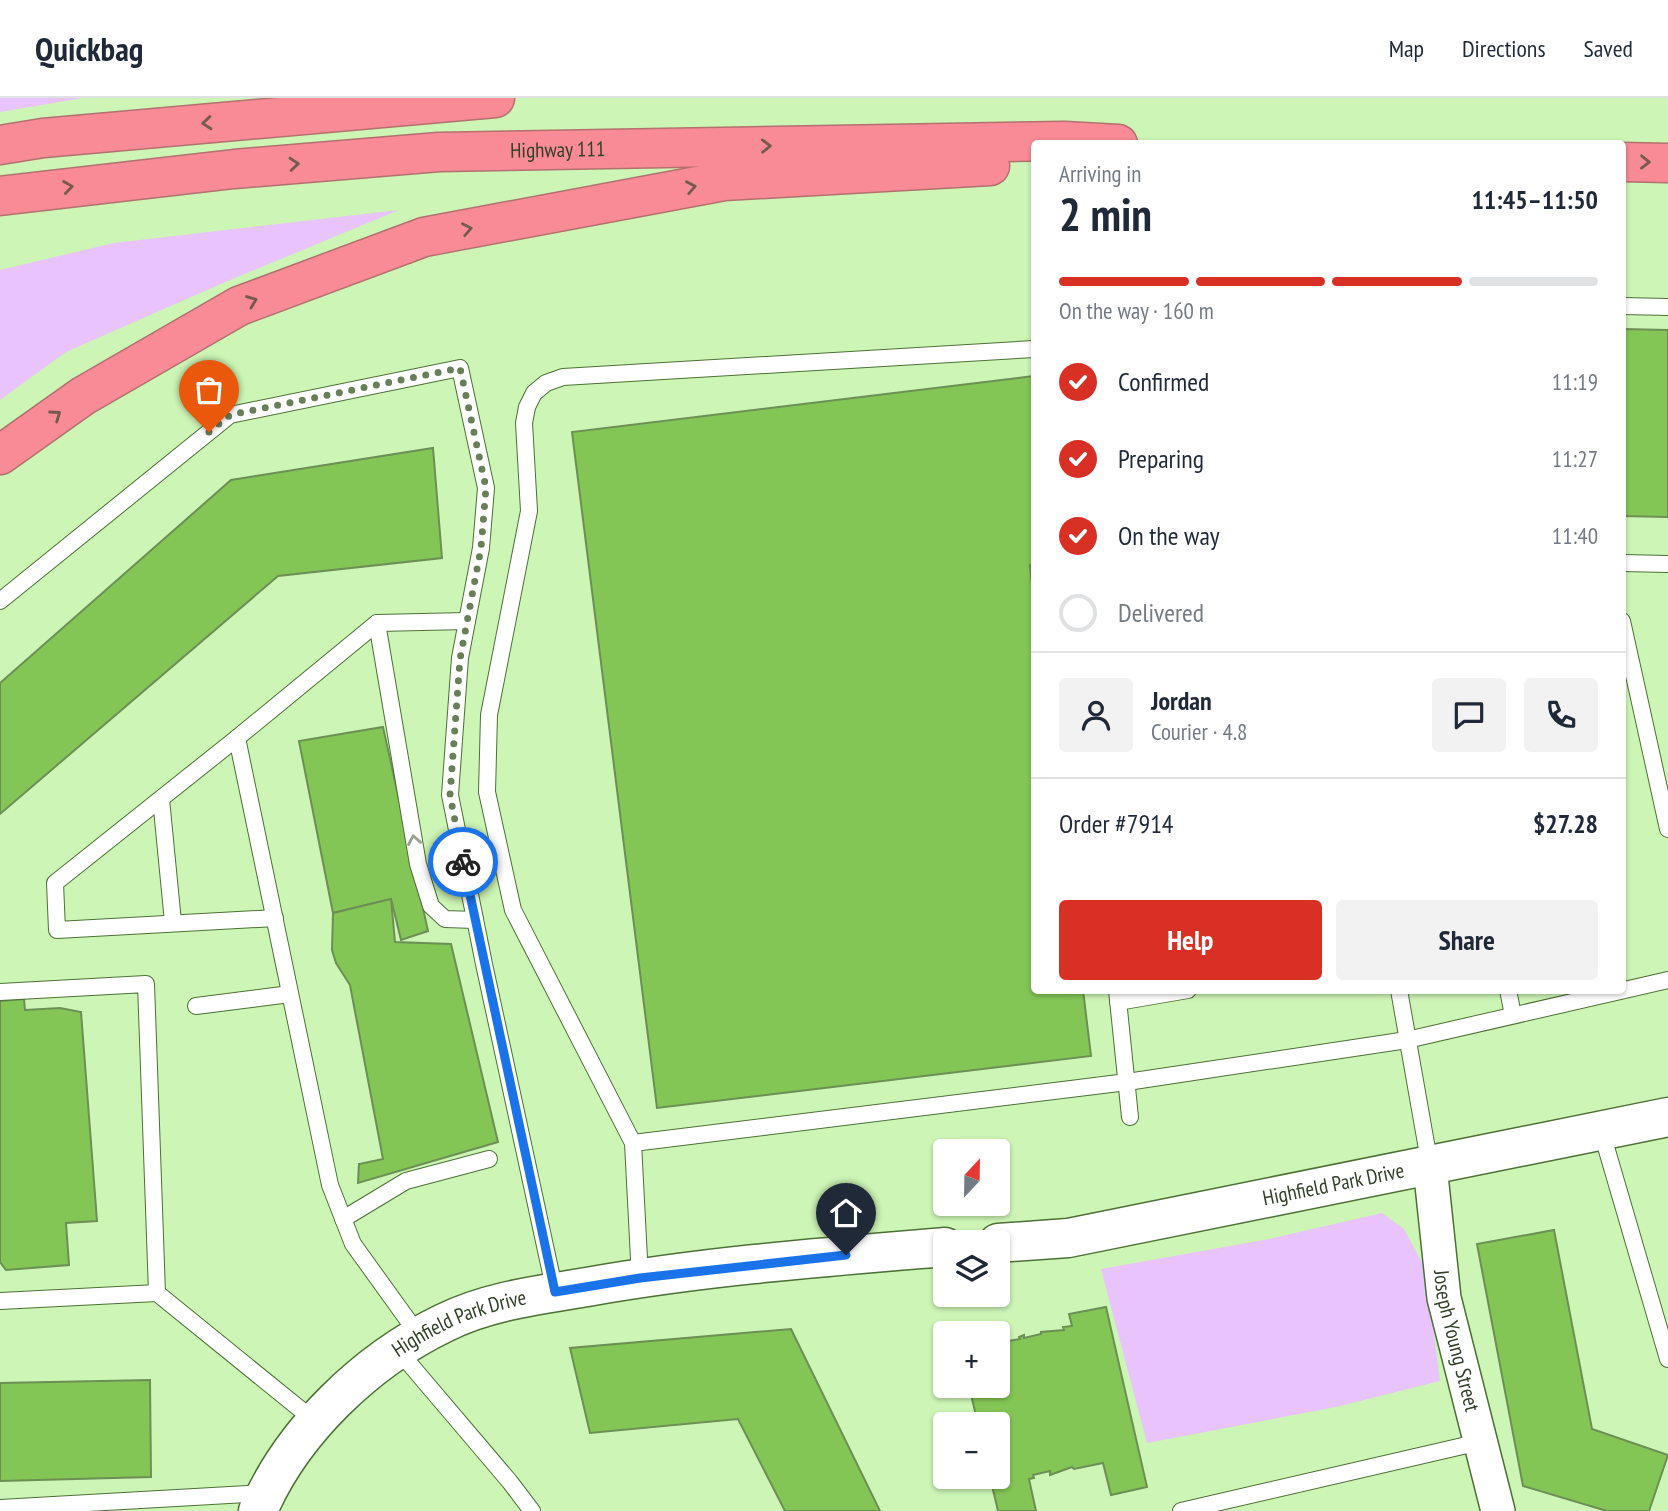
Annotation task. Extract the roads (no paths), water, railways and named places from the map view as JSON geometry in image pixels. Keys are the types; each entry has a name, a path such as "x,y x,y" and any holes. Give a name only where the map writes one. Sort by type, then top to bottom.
{"highway":[{"path":"0,145 57,137 495,98"},
{"name":"Highway 111","path":"0,196 220,170 439,152 1031,145"},
{"path":"0,455 83,396 239,306 424,237 724,181 985,168 1031,152"},
{"path":"1626,162 1668,163"}],"street":[{"name":"Highfield Park Drive","path":"1010,1242 1068,1238 1668,1117"},
{"name":"Joseph Young Street","path":"1430,1166 1444,1298 1498,1511"},
{"name":"Highfield Park Drive","path":"262,1502 316,1422 353,1382 408,1343 443,1323 468,1313 519,1299 640,1278 821,1257 933,1249"}],"lane":[{"path":"1626,306 1668,307"},
{"path":"640,1278 633,1143 513,910 487,792 489,715 529,511 524,423 527,407 534,393 546,383 563,377 1031,349"},
{"path":"0,601 230,415 460,368 486,488 481,548 460,659 450,795 555,1292"},
{"path":"1626,563 1668,564"},
{"path":"275,918 57,930 55,883 377,623 467,621"},
{"path":"377,623 418,864 430,906 445,919 475,920"},
{"path":"1626,639 1668,829"},
{"path":"237,738 330,1185 353,1244 408,1343 532,1511"},
{"path":"161,799 173,922"},
{"path":"1626,988 1668,980"},
{"path":"0,992 146,984 157,1293"},
{"path":"1130,1117 1118,996 1141,994"},
{"path":"1400,994 1430,1166"},
{"path":"1509,994 1513,1015"},
{"path":"633,1143 1127,1082 1407,1040 1597,994"},
{"path":"196,1006 290,995"},
{"path":"1601,1130 1668,1359"},
{"path":"343,1219 406,1181 489,1159"},
{"path":"0,1301 157,1293 316,1422"},
{"path":"1181,1511 1480,1442"},
{"path":"0,1508 262,1502"}]}
